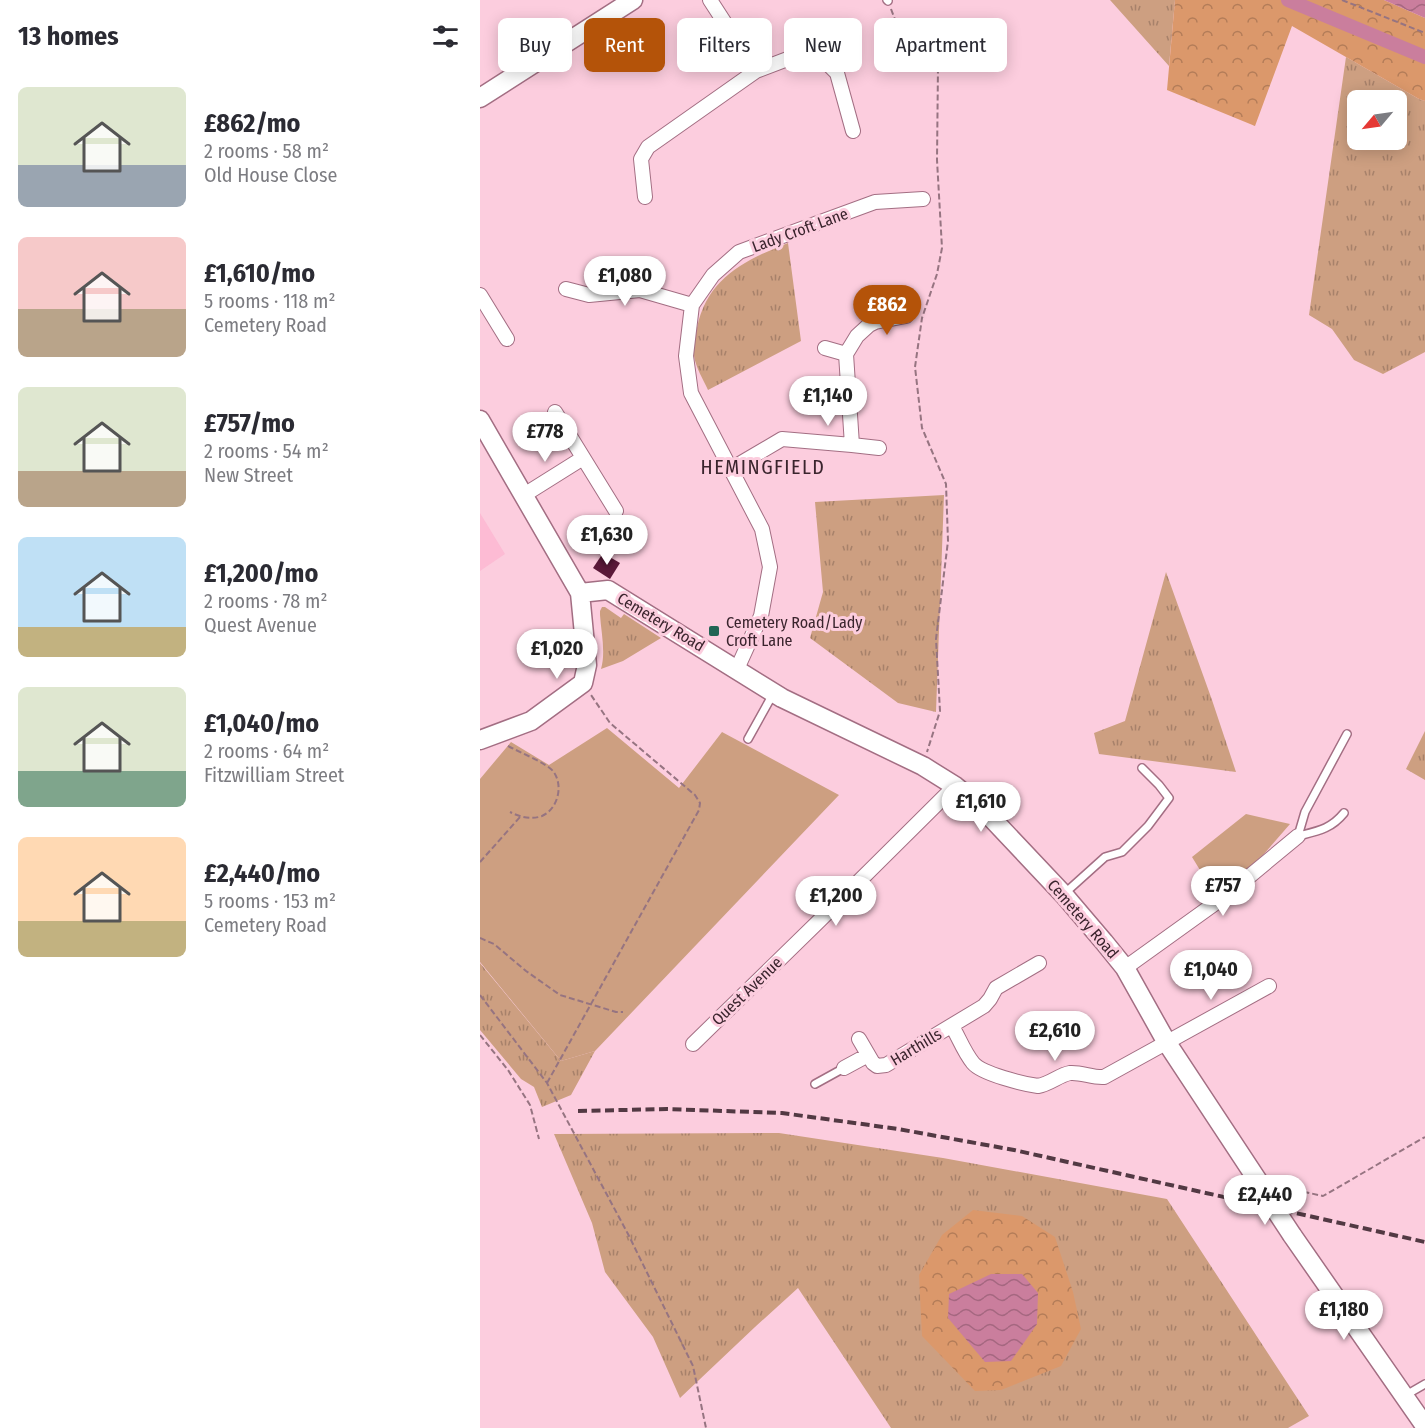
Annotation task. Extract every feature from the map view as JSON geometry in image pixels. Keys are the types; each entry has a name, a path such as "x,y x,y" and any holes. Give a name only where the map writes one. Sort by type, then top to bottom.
{"street":[{"path":"480,98 633,0"},
{"path":"710,0 722,18"},
{"path":"772,65 798,55 820,56 837,73 853,131"},
{"path":"645,197 641,159 648,147 755,72"},
{"name":"Lady Croft Lane","path":"737,669 761,616 770,567 762,529 691,393 686,356 692,305 713,275 739,252 874,202 923,199"},
{"path":"566,289 589,295 640,290 692,305"},
{"path":"480,295 507,339"},
{"path":"852,445 846,354 857,336 875,322 906,316"},
{"path":"825,348 846,354"},
{"path":"555,412 616,511"},
{"path":"480,420 580,593 587,665 583,683 531,721 485,738"},
{"path":"731,469 782,439 879,448"},
{"path":"524,495 583,458"},
{"name":"Cemetery Road","path":"580,593 608,590 774,692 923,766 955,786 982,808 1064,895 1125,968 1167,1043 1267,1197 1425,1426"},
{"name":"Quest Avenue","path":"693,1044 955,786"},
{"path":"1125,968 1228,894 1298,836"},
{"name":"Harthills","path":"859,1039 873,1063 877,1066 886,1065 988,1002 996,988 1039,963"},
{"name":"Harthills","path":"952,1026 974,1064 980,1069 1038,1086 1073,1072 1104,1077 1269,986"},
{"path":"844,1068 868,1055"}],"lane":[{"path":"748,739 774,692"},
{"path":"1344,813 1336,823 1320,831 1298,836 1305,812 1347,734"},
{"path":"1064,895 1105,857 1122,852 1148,826 1169,798 1142,768"},
{"path":"815,1084 844,1068"},
{"path":"1404,1396 1425,1384"}],"path":[{"path":"1342,0 1425,33"},
{"path":"888,1 905,46 934,59 938,66 937,160 942,248 937,274 922,318 915,367 922,428 946,484 948,541 936,639 940,711 923,766"},
{"path":"547,1083 699,810 700,803 695,795 610,723 583,683"},
{"path":"485,738 544,764 554,772 559,783 559,793 554,806 543,815 532,818 510,813"},
{"path":"480,862 520,817"},
{"path":"480,938 494,944 560,995 616,1012 623,1012"},
{"path":"480,995 547,1083 628,1234 693,1366 706,1428"},
{"path":"480,1035 508,1070 530,1105 539,1139"},
{"path":"1258,1181 1323,1196 1425,1137"}],"shaded area":[{"path":"480,513 505,554 480,571"}],"green space":[{"path":"1110,0 1175,0 1169,66"},
{"path":"1175,0 1384,0 1425,18 1425,101 1292,26 1255,126 1167,90"},
{"path":"1346,57 1403,90 1347,90 1347,150 1407,150 1407,92 1425,101 1425,352 1383,374 1354,360 1332,329 1309,315"},
{"path":"788,243 801,341 708,390 696,365 694,349 696,331 709,296 730,273 743,264"},
{"path":"944,495 936,712 898,703 810,638 823,592 815,502"},
{"path":"1166,572 1236,772 1099,754 1094,733 1125,721"},
{"path":"602,607 621,618 624,614 661,638 623,661 601,669 603,649 600,611"},
{"path":"607,728 679,788 722,732 839,795 595,1051 561,1061 480,962 480,779 511,742 549,765"},
{"path":"1425,731 1425,780 1406,769"},
{"path":"1246,814 1290,824 1264,854 1214,893 1192,857"},
{"path":"480,963 561,1061 595,1051 571,1095 542,1107 534,1087 521,1079 480,1030"},
{"path":"779,1133 943,1158 1167,1199 1309,1416 1288,1428 891,1428 798,1288 680,1398 653,1337 605,1272 592,1223 554,1134"},
{"path":"973,1210 1022,1216 1055,1237 1073,1292 1081,1329 1061,1366 1001,1390 975,1391 922,1336 919,1275 942,1235"}],"water":[{"path":"1384,0 1425,0 1425,18"},
{"path":"991,1274 1022,1274 1038,1293 1037,1324 1011,1361 985,1362 948,1318 949,1294"}],"building":[{"path":"603,553 620,563 610,579 593,568"}],"waterway":[{"path":"1288,0 1425,57"}],"railway":[{"path":"578,1111 667,1109 782,1113 898,1129 1014,1150 1425,1242"}],"place":[{"name":"Cemetery Road/Lady Croft Lane","path":"714,631"}],"district":[{"name":"HEMINGFIELD","path":"763,467"}]}
